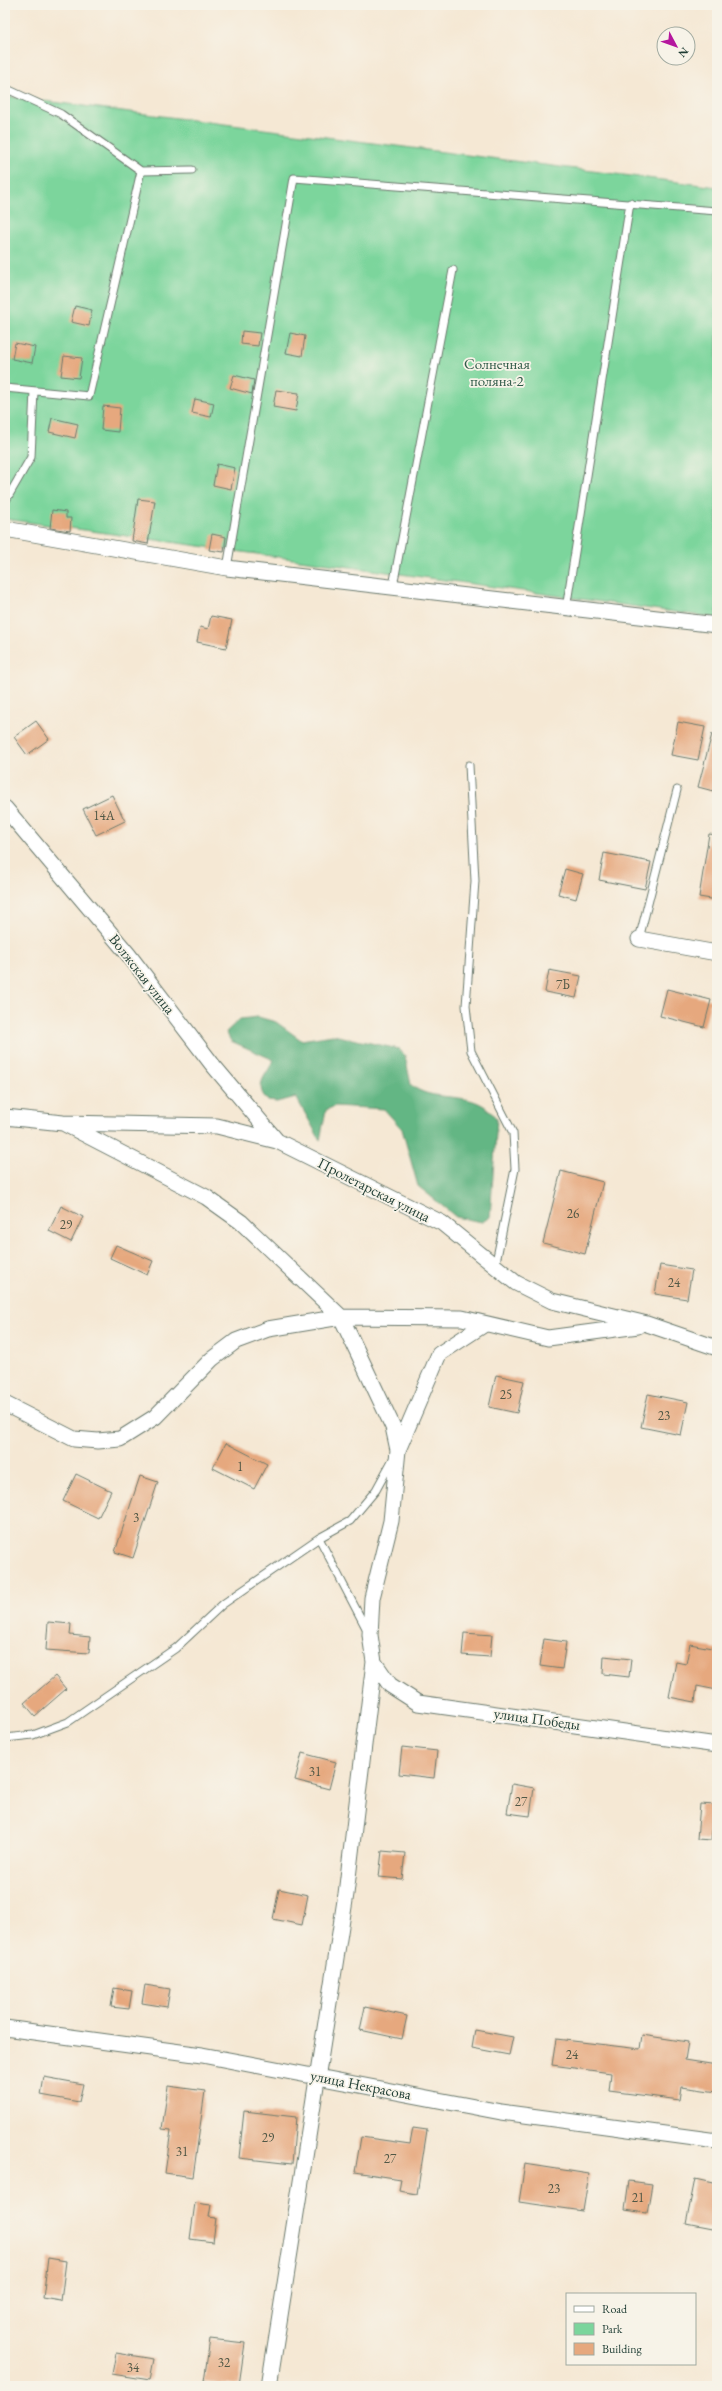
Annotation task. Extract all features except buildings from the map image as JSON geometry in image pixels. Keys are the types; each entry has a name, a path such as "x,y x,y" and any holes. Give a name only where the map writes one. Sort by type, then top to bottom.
{"street":[{"path":"5,529 227,568 393,586 717,625"},
{"name":"Волжская улица","path":"5,808 128,954 212,1064 277,1141"},
{"path":"639,939 717,952"},
{"name":"Пролетарская улица","path":"5,1117 63,1123 217,1126 277,1141 442,1223 516,1283 552,1301 647,1324 717,1348"},
{"path":"63,1123 206,1197 241,1222 341,1317 393,1427 398,1450"},
{"path":"5,1404 74,1439 98,1441 120,1439 155,1417 212,1359 236,1340 268,1329 341,1317 462,1318 548,1338 647,1324"},
{"path":"269,2386 346,1894 374,1662 370,1635 372,1598 391,1521 398,1450 438,1354 485,1324"},
{"name":"улица Победы","path":"374,1662 390,1685 418,1703 717,1745"},
{"name":"улица Некрасова","path":"5,2028 202,2055 501,2112 717,2141"}],"lane":[{"path":"5,88 61,114 141,171 192,170"},
{"path":"5,388 89,396 141,171"},
{"path":"227,568 294,178 630,203 717,211"},
{"path":"566,608 630,203"},
{"path":"393,586 453,270"},
{"path":"5,502 31,457 34,391"},
{"path":"469,765 475,881 466,1006 471,1051 513,1133 515,1169 495,1267"},
{"path":"639,939 677,790"},
{"path":"5,1738 33,1735 68,1722 176,1648 223,1604 319,1538 350,1521 376,1490 398,1450"},
{"path":"319,1538 370,1635"}],"green space":[{"name":"Солнечная поляна-2","path":"5,96 717,187 717,618 5,519"},
{"path":"258,1017 276,1022 301,1040 333,1035 399,1049 405,1056 411,1085 428,1093 466,1099 488,1109 497,1119 490,1217 482,1222 456,1217 418,1186 402,1129 384,1109 335,1106 326,1110 320,1140 296,1097 277,1102 268,1101 261,1090 261,1085 262,1080 274,1060 231,1041 226,1032 240,1019"}]}
